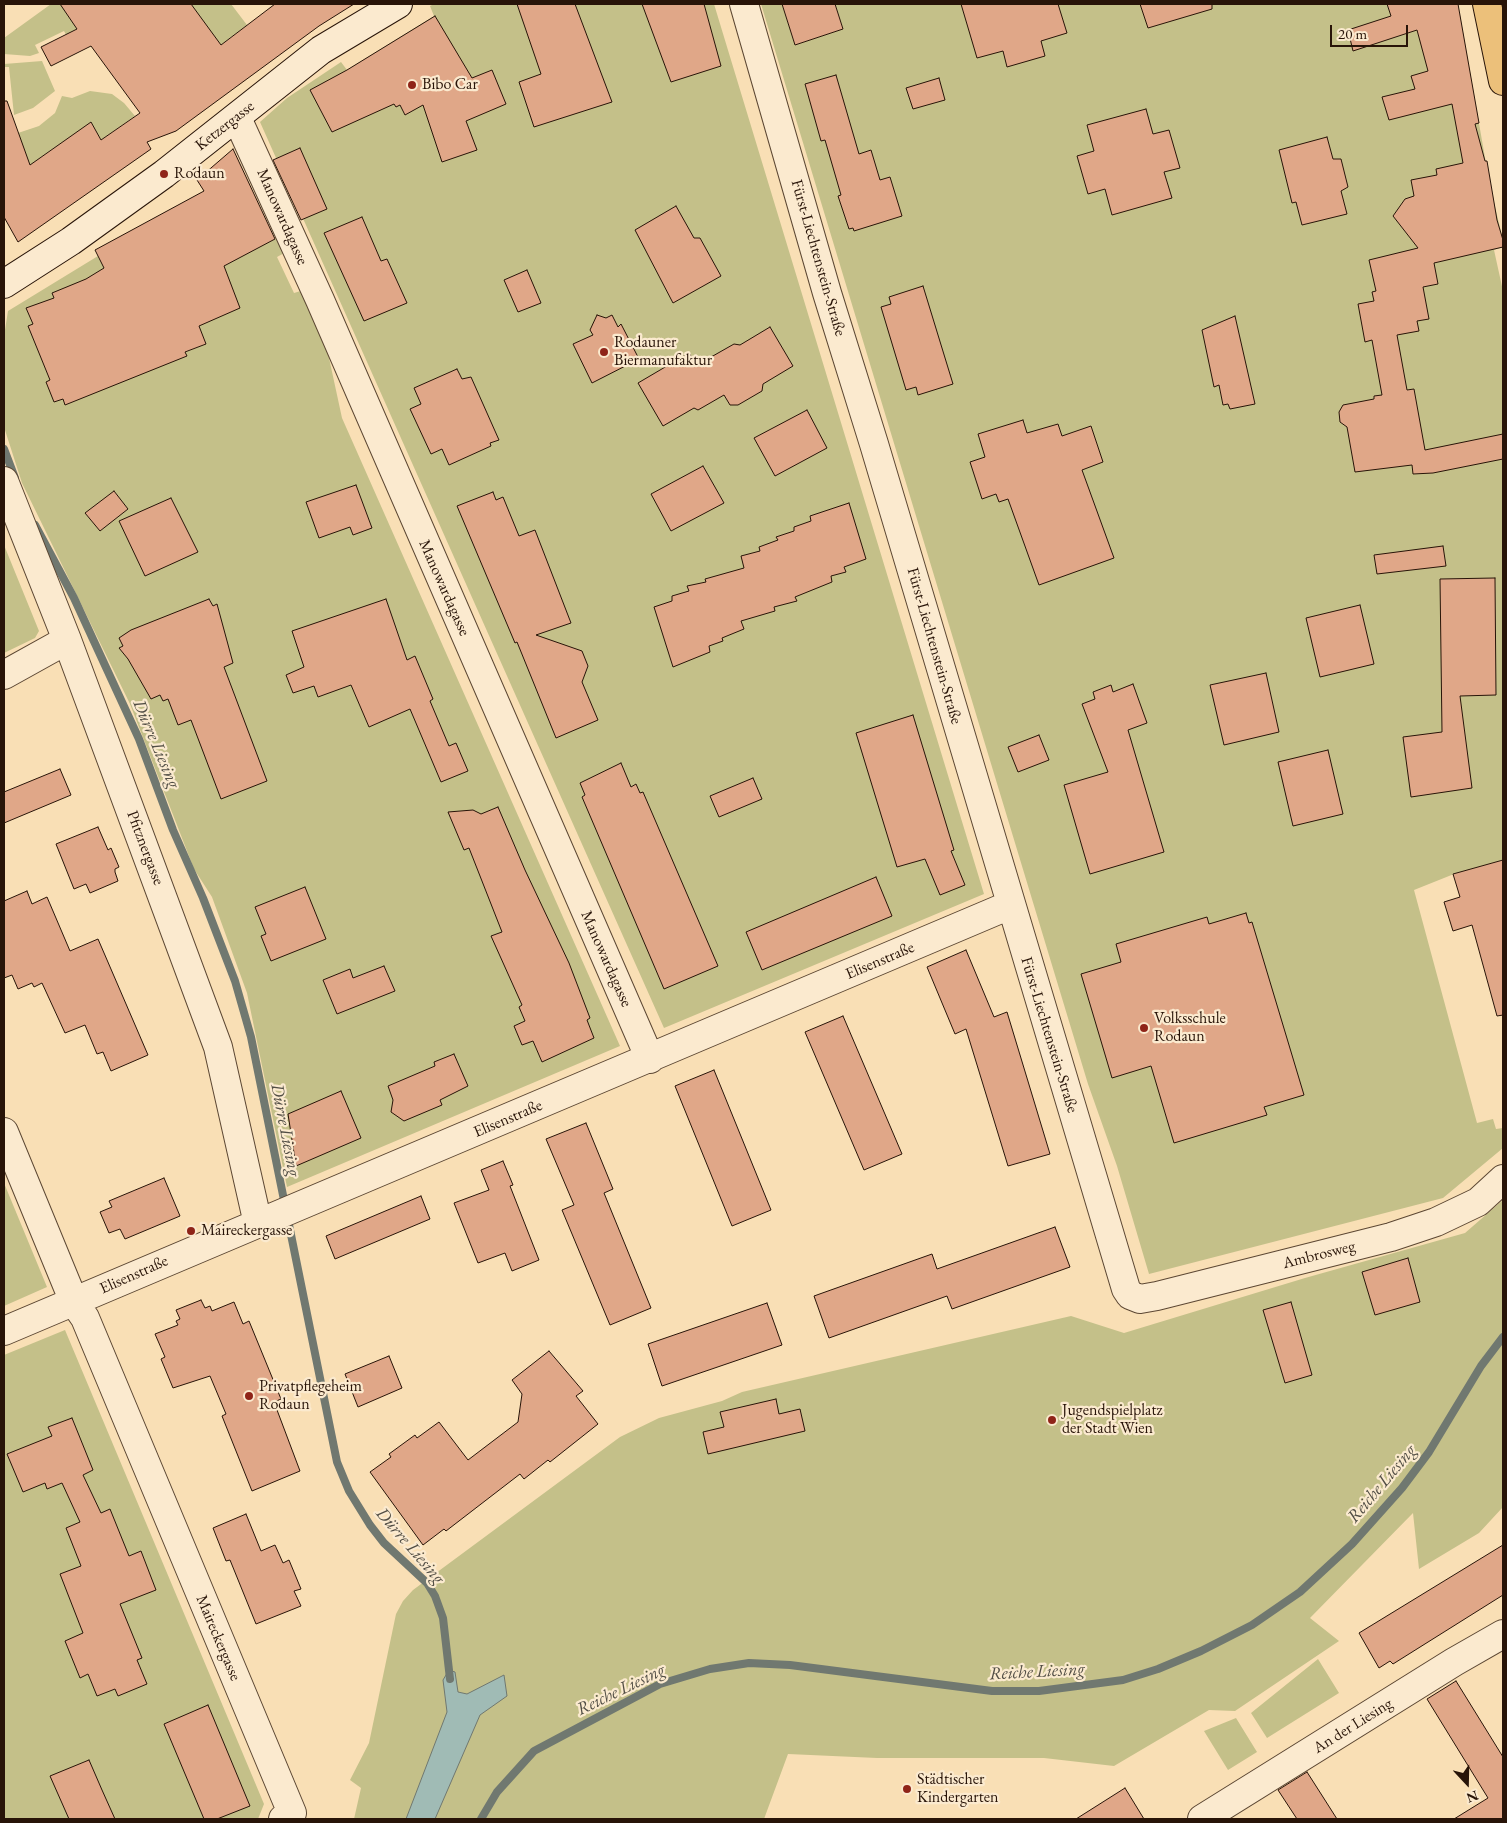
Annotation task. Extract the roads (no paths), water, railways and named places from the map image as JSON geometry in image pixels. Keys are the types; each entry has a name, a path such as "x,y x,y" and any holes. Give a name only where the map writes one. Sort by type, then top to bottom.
{"main road":[{"path":"1487,4 1503,81"}],"street":[{"name":"Ketzergasse","path":"4,284 86,230 236,118 321,50 398,4"},
{"name":"Fürst-Liechtenstein-Straße","path":"744,4 825,285 873,438 1010,905 1126,1289"},
{"name":"Manowardagasse","path":"236,118 320,300 650,1059"},
{"name":"Pfitznergasse","path":"4,482 66,640 218,1047 275,1217"},
{"path":"4,675 66,640"},
{"name":"Elisenstraße","path":"4,1331 198,1247 275,1217 1010,905"},
{"name":"Maireckergasse","path":"4,1132 74,1302 85,1318 287,1816"},
{"name":"Ambrosweg","path":"1126,1289 1130,1295 1140,1299 1157,1296 1390,1237 1436,1222 1478,1202 1503,1179"},
{"name":"An der Liesing","path":"1202,1819 1454,1662 1503,1634"}],"water":[{"path":"449,1670 455,1672 458,1692 467,1694 504,1675 507,1696 480,1715 435,1819 406,1819 447,1712 443,1680"}],"waterway":[{"name":"Dürre Liesing","path":"4,449 15,478"},
{"name":"Dürre Liesing","path":"35,525 74,598 139,739 173,830 203,898 235,981 251,1037 337,1462 349,1491 370,1525 384,1543 427,1583 435,1596 443,1618 450,1679"},
{"name":"Reiche Liesing","path":"481,1819 497,1792 534,1751 660,1684 710,1669 749,1663 790,1665 992,1691 1039,1691 1123,1680 1158,1669 1201,1651 1252,1625 1300,1592 1352,1544 1402,1488 1429,1452 1481,1366 1503,1337"}],"place":[{"name":"Bibo Car","path":"412,85"},
{"name":"Rodaun","path":"164,174"},
{"name":"Rodauner Biermanufaktur","path":"604,352"},
{"name":"Volksschule Rodaun","path":"1144,1028"},
{"name":"Maireckergasse","path":"191,1231"},
{"name":"Privatpflegeheim Rodaun","path":"249,1396"},
{"name":"Jugendspielplatz der Stadt Wien","path":"1052,1420"},
{"name":"Städtischer Kindergarten","path":"907,1789"}]}
